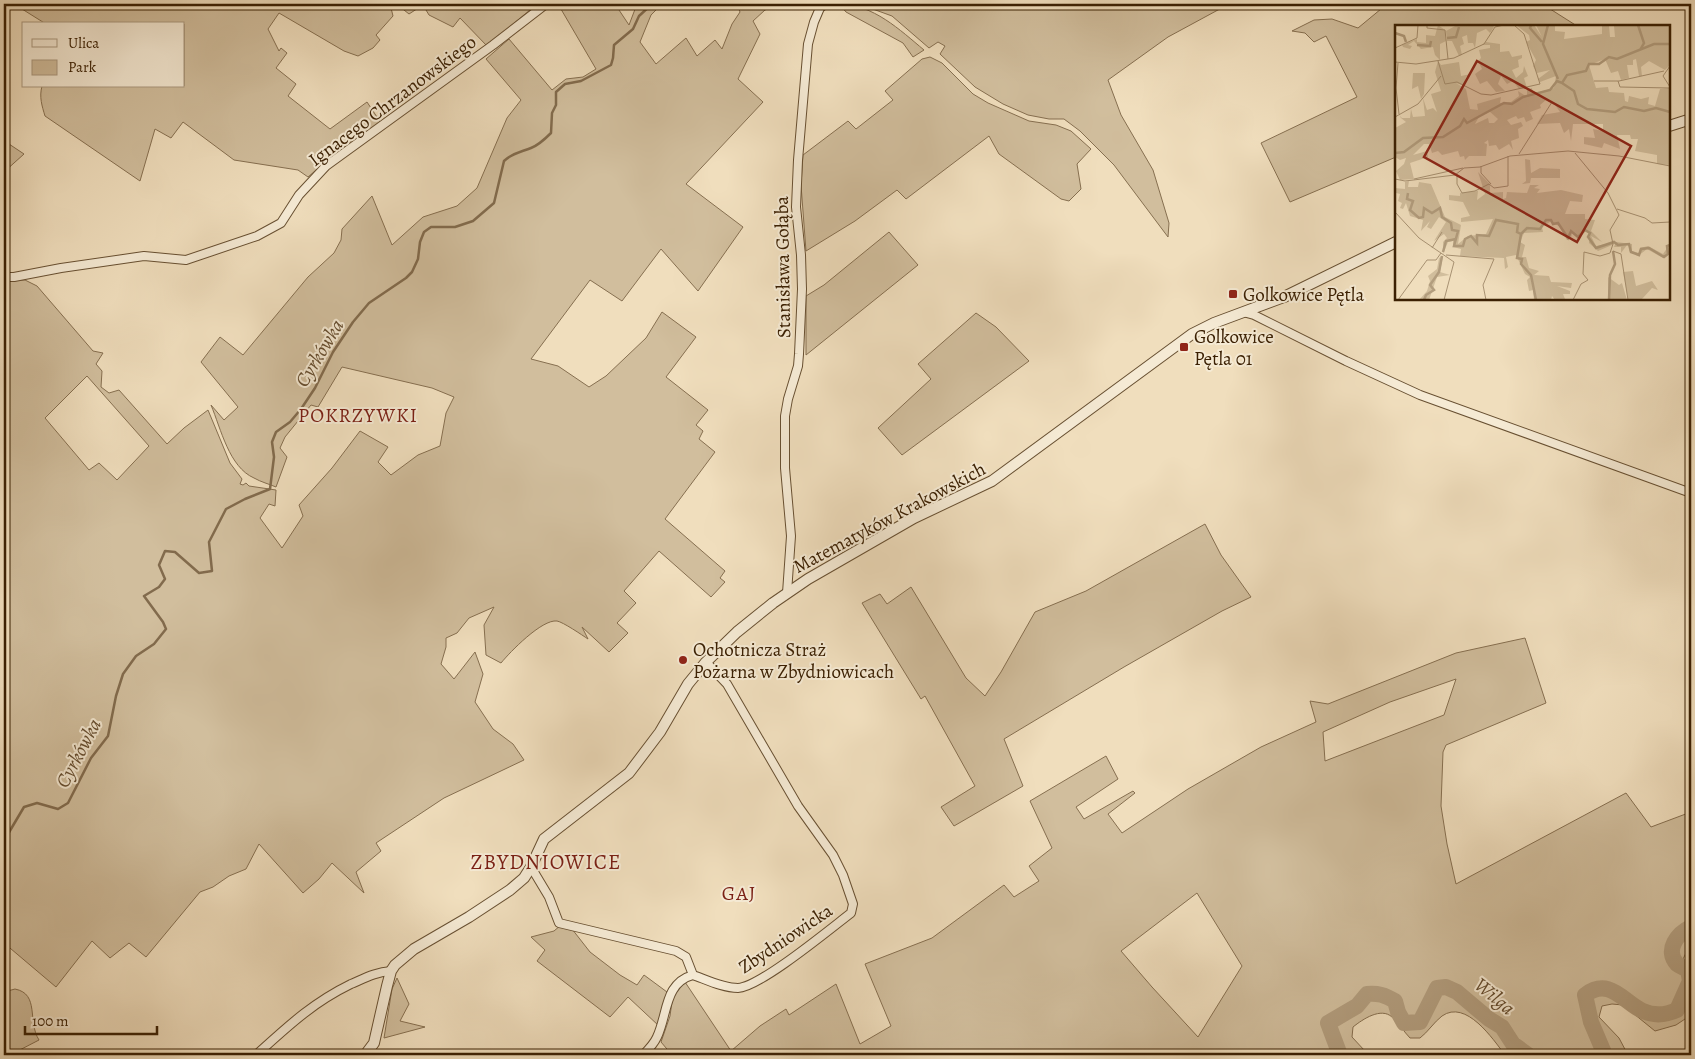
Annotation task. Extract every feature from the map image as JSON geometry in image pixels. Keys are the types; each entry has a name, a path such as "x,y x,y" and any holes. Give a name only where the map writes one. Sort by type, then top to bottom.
{"street":[{"name":"Ignacego Chrzanowskiego","path":"4,277 144,256 186,260 257,236 281,223 299,195 326,166 493,45 546,4"},
{"name":"Stanisława Gołąba","path":"787,593 791,536 785,468 785,416 799,354 802,288 796,207 798,160 808,44 814,22 820,8 825,4"},
{"path":"1670,126 1691,119"},
{"name":"Matematyków Krakowskich","path":"365,1055 374,1043 391,972 395,965 414,948 469,917 510,890 524,878 544,839 629,773 660,732 688,684 706,662 737,632 808,579 914,518 992,481 1192,334 1214,322 1278,300 1395,242"},
{"path":"1244,312 1254,314 1346,361 1420,395 1691,493"},
{"name":"Zbydniowicka","path":"693,975 728,987 740,988 778,968 851,913 853,904 843,875 833,855 798,806 726,684 706,662"},
{"path":"531,867 549,897 559,924 676,951 686,958 693,975 686,977 673,988 656,1040 643,1055"},
{"path":"256,1055 303,1013 332,993 378,972 391,972"}],"green space":[{"path":"14,4 385,4 391,8 393,16 376,35 380,40 373,48 358,56 344,51 279,13 268,29 279,51 281,48 287,53 276,68 296,84 288,96 330,129 367,102 381,123 344,146 308,177 298,170 234,160 183,122 171,138 155,129 140,181 45,116 41,98 42,88 185,88 185,22 43,22"},
{"path":"400,4 537,4 487,46 460,18 453,27 429,15 423,5 409,14 399,6"},
{"path":"558,4 615,4 629,25 637,4 662,4 651,15 640,42 656,64 686,38 697,56 715,40 722,49 732,24 740,12 737,4 781,4 765,10 753,21 760,34 738,79 763,102 686,184 743,227 698,291 661,249 622,301 590,280 531,359 558,366 589,387 606,376 646,338 662,312 696,337 666,377 708,410 696,425 703,431 699,439 715,452 665,519 725,571 720,578 725,582 711,597 659,551 624,591 636,603 617,623 628,633 609,652 582,627 588,639 557,621 543,625 535,631 501,663 486,655 484,625 494,607 469,618 457,633 446,638 446,647 441,664 454,679 475,652 483,674 475,702 493,729 513,744 524,760 444,798 376,843 381,851 356,872 364,893 332,863 319,879 303,893 259,844 246,869 200,892 146,957 129,943 110,958 92,941 56,987 4,943 4,280 25,280 37,286 93,351 103,353 96,364 102,371 101,387 109,393 119,390 167,444 208,410 230,463 242,479 240,484 246,483 249,486 276,490 275,506 269,504 260,518 282,548 303,516 299,505 332,468 360,431 388,447 378,462 391,475 418,455 440,446 446,413 454,397 432,388 342,367 318,407 311,405 285,437 280,448 287,457 276,487 245,473 232,456 222,436 211,405 224,420 238,407 201,362 220,337 243,355 308,277 334,253 341,240 342,229 372,196 392,245 423,217 457,206 477,188 507,118 521,100 486,59 509,39 552,90 566,79 583,77 596,69","holes":["87,376 149,446 117,480 99,463 89,470 45,418"]},
{"path":"839,4 863,8 875,13 924,50 913,57 903,43 846,12"},
{"path":"859,4 1229,4 1168,37 1108,80 1121,115 1153,170 1169,223 1168,237 1114,165 1080,131 1064,119 1049,119 1028,115 1003,104 975,87 940,54 945,46 938,42 929,48 892,16"},
{"path":"1387,4 1546,4 1547,7 1575,25 1395,25 1395,157 1290,202 1261,143 1357,97 1326,36 1314,42 1305,33 1292,31 1314,20 1332,19 1358,28"},
{"path":"930,57 942,63 973,94 988,103 1029,121 1056,125 1071,131 1091,149 1077,164 1081,189 1069,201 1061,199 999,154 989,136 906,199 897,190 855,221 806,251 801,185 803,155 848,121 856,129 893,100 885,91 922,59"},
{"path":"9,144 24,154 4,172 4,148"},
{"path":"889,232 918,265 806,355 806,296 824,285"},
{"path":"976,313 996,327 1029,361 902,455 878,428 931,379 918,364"},
{"path":"1205,524 1221,555 1251,597 1222,611 1124,667 1004,739 1023,786 954,826 941,807 975,786 925,696 921,699 862,603 880,594 887,604 911,587 966,678 985,696 1035,612 1086,591"},
{"path":"1525,638 1546,703 1446,745 1443,752 1441,806 1456,884 1626,793 1651,827 1691,812 1691,943 1683,959 1691,975 1691,1015 1676,1025 1655,1031 1623,1005 1612,1004 1602,1006 1599,1017 1619,1038 1628,1055 1505,1055 1478,1023 1460,1013 1451,1012 1439,1018 1420,1038 1410,1038 1395,1019 1388,1014 1372,1015 1353,1027 1352,1037 1365,1051 1365,1055 672,1055 661,1042 670,1016 673,994 685,982 731,1051 760,1026 786,1009 789,1015 836,984 860,1044 891,1026 865,964 932,938 1004,885 1014,897 1039,881 1029,866 1052,848 1030,801 1106,756 1118,779 1076,807 1084,819 1133,791 1135,793 1108,814 1122,833 1188,789 1261,747 1316,722 1310,701 1328,704 1456,653","holes":["1456,679 1444,715 1325,761 1323,732 1390,702","1197,893 1242,966 1198,1037 1121,951"]},
{"path":"561,925 572,929 590,952 620,975 637,985 644,975 667,992 659,1026 628,997 610,1017 537,961 545,950 531,937 554,931"},
{"path":"397,978 409,1004 400,1021 425,1027 384,1038 392,989"},
{"path":"15,989 28,996 39,1040 10,1055 4,1055 4,992"}],"waterway":[{"name":"Cyrkówka","path":"4,837 8,834 24,807 37,803 58,809 68,803 91,758 108,736 116,696 123,674 136,656 154,644 166,629 144,596 159,587 165,579 159,565 165,551 175,552 199,573 212,571 209,542 226,509 270,489 274,457 272,442 276,432 290,422 301,409 315,388 333,352 353,322 369,303 412,272 418,259 420,242 424,232 431,227 455,227 473,221 494,203 504,161 513,154 537,145 551,133 552,113 556,105 556,92 565,84 581,81 611,65 614,45 633,29 639,16 652,4"},
{"name":"Wilga","path":"1605,1055 1591,1022 1585,995 1602,988 1616,993 1647,1013 1660,1014 1677,1010 1690,981 1688,970 1678,965 1673,959 1672,948 1677,938 1691,927"},
{"name":"Wilga","path":"1340,1055 1328,1023 1357,1006 1367,994 1381,995 1395,1001 1404,1023 1420,1022 1437,988 1446,987 1457,992 1489,1019 1502,1027 1513,1044 1528,1055"}],"place":[{"name":"Golkowice Pętla","path":"1233,294"},
{"name":"Golkowice Pętla 01","path":"1184,347"},
{"name":"Ochotnicza Straż Pożarna w Zbydniowicach","path":"683,660"}],"district":[{"name":"POKRZYWKI","path":"358,415"},
{"name":"ZBYDNIOWICE","path":"546,862"},
{"name":"GAJ","path":"739,893"}]}
